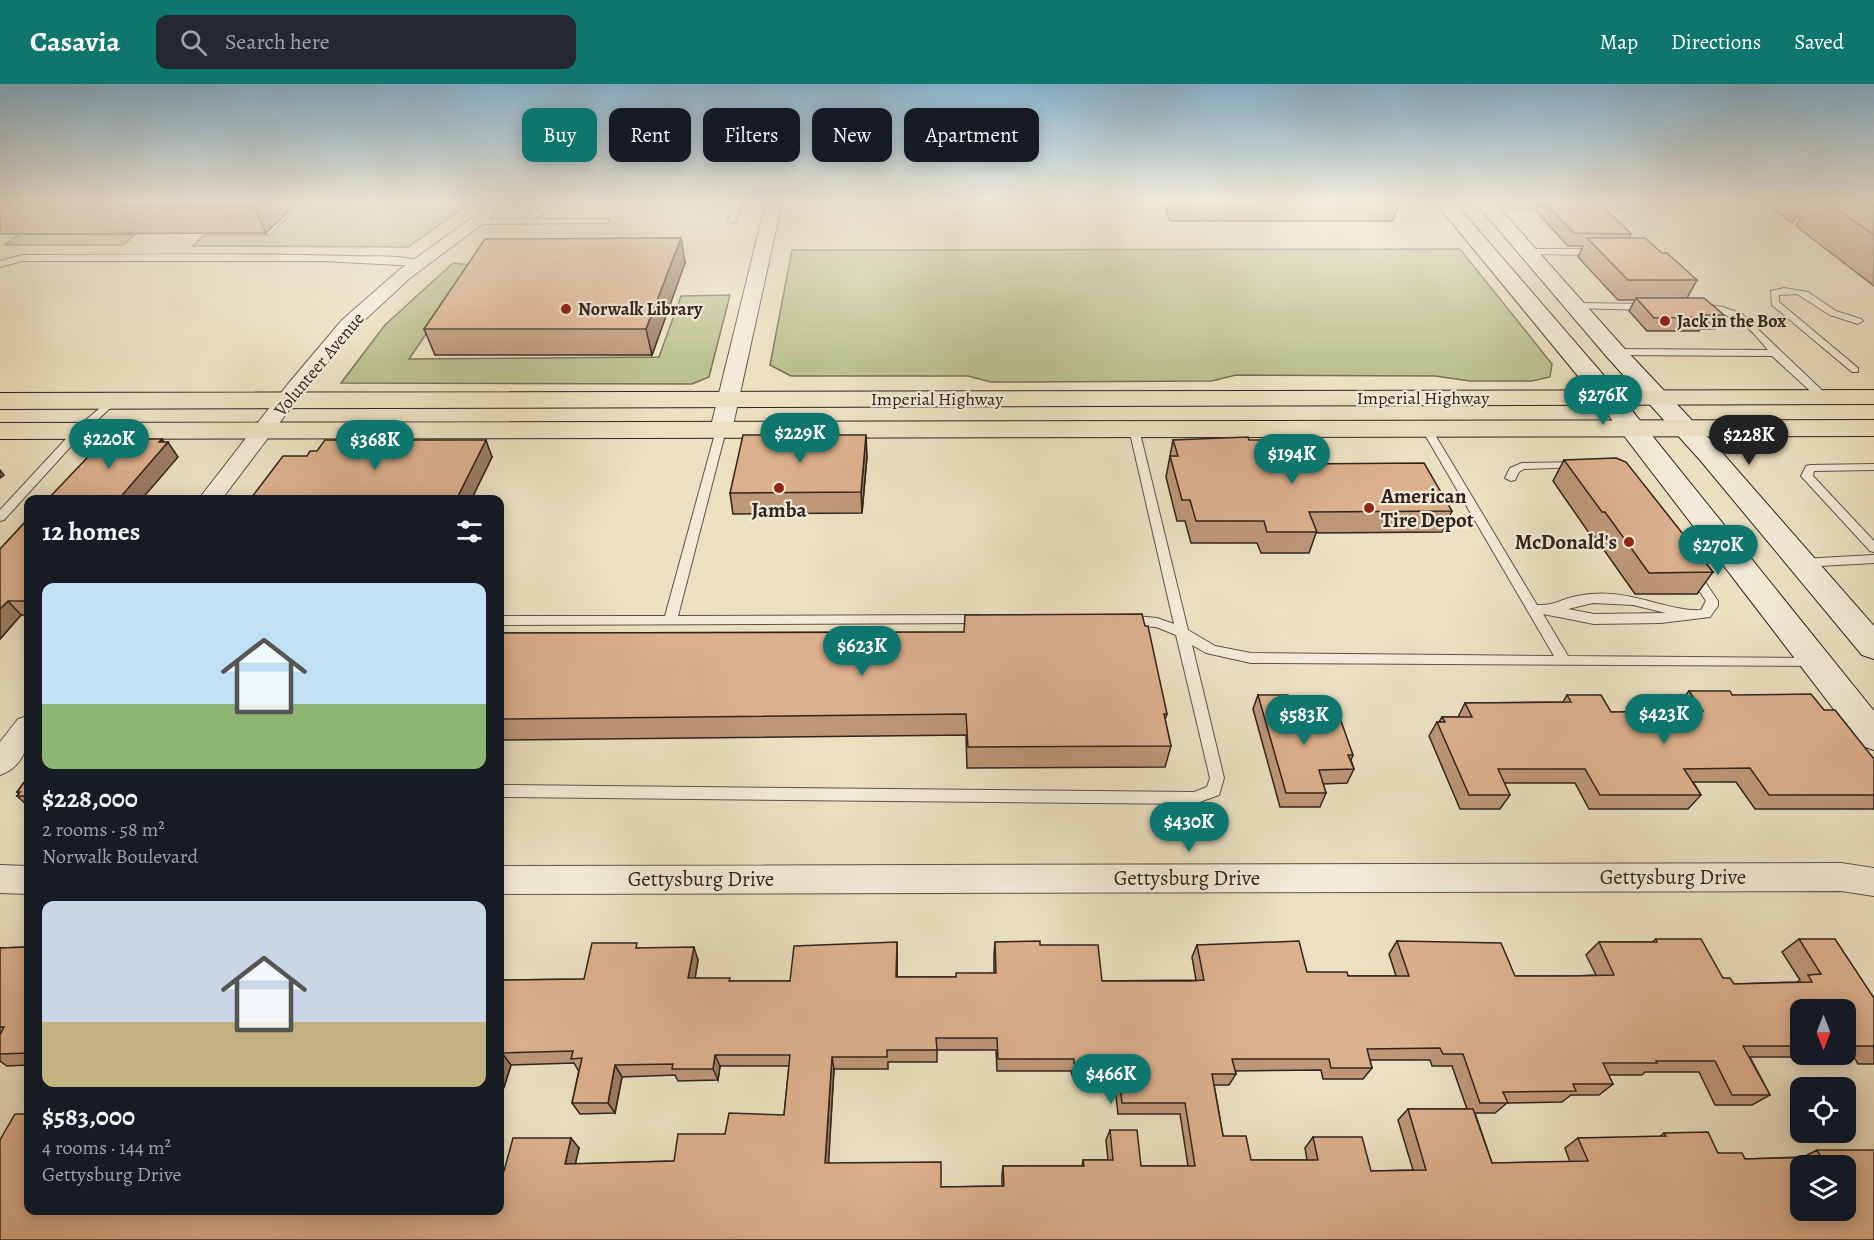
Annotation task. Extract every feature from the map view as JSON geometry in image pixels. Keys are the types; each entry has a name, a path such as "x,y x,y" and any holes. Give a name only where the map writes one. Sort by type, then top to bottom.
{"main road":[{"path":"1489,256 1608,397 1874,736"},
{"path":"1532,256 1874,647"},
{"name":"Imperial Highway","path":"0,400 1874,397"},
{"path":"0,413 100,400"},
{"name":"Imperial Highway","path":"0,431 1874,428"}],"street":[{"name":"Volunteer Avenue","path":"213,495 264,431 285,400 350,323 427,256"},
{"path":"721,430 761,256"},
{"path":"0,763 24,733"},
{"name":"Gettysburg Drive","path":"504,880 1841,877 1874,882"},
{"path":"0,879 24,880"}],"lane":[{"path":"0,264 22,258 324,258 417,263"},
{"path":"1855,369 1775,303 1774,293 1792,290 1807,293 1832,313 1858,321"},
{"path":"1575,306 1665,307"},
{"path":"1692,307 1724,310 1739,316 1758,332 1775,353 1824,397"},
{"path":"1616,352 1775,353"},
{"path":"0,517 80,431 100,400"},
{"path":"1426,428 1564,661"},
{"path":"504,791 1194,798 1214,791 1217,778 1180,631 1134,429"},
{"path":"670,621 721,430"},
{"path":"1511,478 1514,470 1522,466 1591,467"},
{"path":"1874,467 1810,468 1807,476 1874,548"},
{"path":"1801,563 1874,559"},
{"path":"1533,609 1554,610 1594,619 1660,618 1705,614 1712,606 1710,594 1689,567"},
{"path":"1554,610 1580,600 1624,599 1645,602 1686,615"},
{"path":"504,621 996,620"},
{"path":"1108,620 1157,623 1180,631 1211,650 1251,658 1815,663"}],"green space":[{"path":"791,256 1466,256 1552,364 1550,377 1532,381 1470,381 1435,376 1236,375 1212,381 991,382 968,376 791,376 770,365"},
{"path":"453,263 473,265 409,359 659,357 681,296 730,295 709,377 692,384 341,383 385,325"}],"building":[{"name":"Norwalk Library","path":"474,256 674,256 646,329 424,329"},
{"path":"1605,256 1670,256 1697,280 1628,280"},
{"path":"1636,298 1704,298 1724,315 1654,318"},
{"path":"743,435 866,435 861,492 730,493"},
{"path":"1248,437 1249,440 1280,440 1290,464 1424,463 1452,511 1309,512 1317,532 1267,532 1264,521 1196,521 1190,500 1182,500 1170,456 1178,456 1173,440"},
{"path":"105,439 162,439 159,442 168,442 122,495 52,495"},
{"path":"325,440 486,440 458,495 254,495 283,456 307,456 310,451 317,451"},
{"path":"1616,458 1626,462 1713,572 1649,573 1564,460"},
{"path":"24,523 24,601 8,601 0,609 0,549"},
{"path":"1142,614 1145,626 1148,626 1167,714 1164,714 1171,746 968,747 966,714 504,719 504,633 964,632 965,615"},
{"path":"1689,691 1730,691 1732,695 1811,694 1824,710 1835,710 1874,759 1874,795 1769,795 1750,768 1684,769 1701,795 1600,795 1585,769 1498,769 1510,795 1469,795 1437,722 1445,722 1442,717 1472,717 1465,703 1571,702 1567,695 1601,695 1611,712 1703,711"},
{"path":"1258,695 1288,695 1296,719 1341,721 1353,755 1348,755 1354,769 1319,770 1326,793 1286,793"},
{"path":"24,782 24,796 17,796 20,792 17,792"},
{"path":"1701,939 1723,978 1730,978 1734,984 1812,982 1808,975 1821,974 1799,939 1835,939 1874,998 1874,1047 1856,1046 1856,999 1790,999 1790,1046 1743,1046 1770,1095 1732,1095 1715,1061 1603,1063 1613,1084 1573,1084 1576,1091 1503,1092 1508,1103 1480,1103 1463,1054 1443,1054 1440,1048 1367,1049 1372,1068 1331,1068 1329,1059 1232,1059 1236,1074 1212,1074 1223,1136 1246,1136 1251,1160 1318,1160 1313,1137 1362,1137 1371,1171 1426,1170 1408,1109 1473,1109 1492,1163 1588,1161 1578,1138 1666,1136 1664,1133 1708,1132 1718,1153 1742,1153 1745,1159 1790,1158 1790,1221 1856,1221 1856,1155 1820,1155 1817,1150 1874,1150 1874,1240 0,1240 0,1140 15,1114 24,1114 24,1215 504,1215 504,1171 513,1138 571,1138 565,1164 674,1161 678,1134 725,1134 729,1113 784,1115 790,1055 715,1055 713,1069 672,1069 673,1064 615,1065 608,1103 572,1103 582,1058 571,1059 573,1051 504,1053 504,980 584,979 592,943 637,943 636,948 694,947 688,978 730,978 729,981 790,981 794,946 897,942 896,977 956,977 956,973 996,973 995,942 1040,941 1040,945 1098,945 1102,981 1204,980 1197,945 1299,941 1307,972 1347,972 1348,976 1409,976 1397,941 1501,943 1515,976 1614,975 1599,942","holes":["936,1038 997,1038 998,1059 1074,1059 1074,1063 1100,1063 1102,1078 1119,1077 1122,1103 1185,1103 1195,1166 1141,1166 1137,1130 1110,1130 1113,1160 1083,1160 1084,1166 1003,1166 1004,1186 941,1187 941,1162 825,1163 832,1057 887,1057 887,1050 937,1050"]},
{"path":"24,947 24,1053 0,1054 0,1035 4,1027 0,1027 0,948"}],"place":[{"name":"Norwalk Library","path":"566,309"},
{"name":"Jack in the Box","path":"1665,321"},
{"name":"Jamba","path":"779,488"},
{"name":"American Tire Depot","path":"1369,508"},
{"name":"McDonald's","path":"1629,542"}]}
